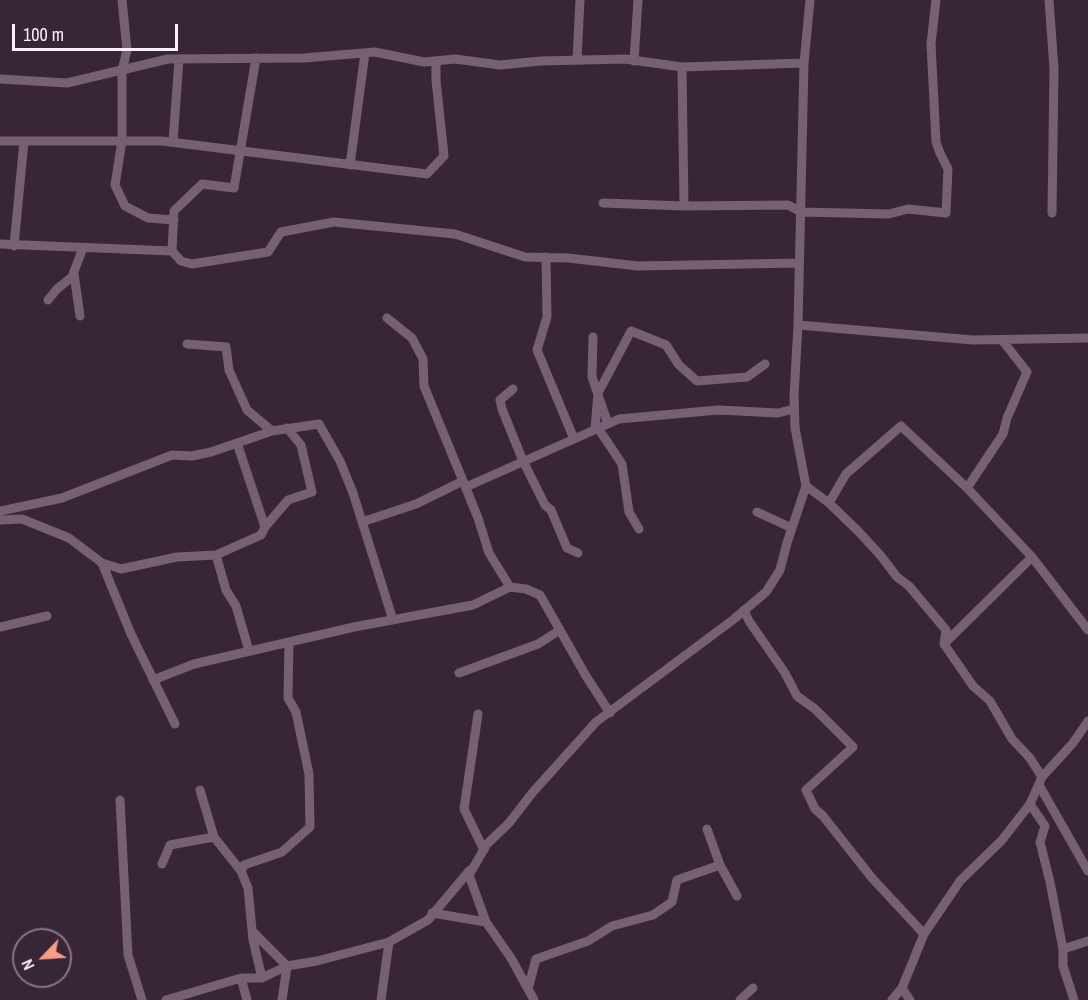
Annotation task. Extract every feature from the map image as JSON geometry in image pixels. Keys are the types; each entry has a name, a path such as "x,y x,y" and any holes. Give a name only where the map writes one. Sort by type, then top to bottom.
{"street":[{"path":"122,0 127,50 122,71 122,141 115,184 125,206 148,218 174,220"},
{"path":"577,60 580,0"},
{"path":"634,61 638,0"},
{"path":"534,1000 511,958 486,921 469,875 484,850 597,722 766,592 780,570 806,486 794,409 804,63 810,0"},
{"path":"603,204 788,205 801,212 889,214 908,209 946,213 948,169 936,142 932,55 936,0"},
{"path":"1049,0 1054,69 1052,213"},
{"path":"0,79 66,83 168,59 304,58 375,52 424,62 455,59 500,65 577,60 634,61 682,67 804,63"},
{"path":"350,165 365,53"},
{"path":"256,58 234,188 202,184 174,211 172,251 181,261 192,264 268,252 281,232 334,222 455,234 525,257 568,258 638,266 799,263"},
{"path":"173,142 179,59"},
{"path":"0,141 173,142 427,174 444,156 436,60"},
{"path":"682,67 684,206"},
{"path":"14,246 24,141"},
{"path":"0,244 172,251"},
{"path":"48,300 74,274 83,248"},
{"path":"546,257 547,317 537,350 574,439"},
{"path":"74,274 80,316"},
{"path":"387,318 412,338 423,359 424,386 478,518 489,553 510,587"},
{"path":"798,325 973,340 1088,338"},
{"path":"639,529 629,512 622,465 597,429 598,393 631,331 666,345 679,365 697,381 747,377 765,364"},
{"path":"593,337 592,377 608,424"},
{"path":"967,488 1003,434 1007,418 1027,372 1002,340"},
{"path":"188,344 226,347 229,370 247,410 272,431"},
{"path":"513,389 500,400 524,461 545,505 551,510 567,548 578,552"},
{"path":"362,522 416,504 524,461 619,419 718,410 778,413 794,409"},
{"path":"0,511 62,498 172,455 192,456 211,452 272,431 319,424 340,461 353,493 393,620"},
{"path":"829,503 846,474 901,426 967,488 1032,556 1088,630"},
{"path":"0,520 22,519 69,538 102,563 121,569 177,557 216,555 261,535 288,500 312,492 301,445 287,428"},
{"path":"237,443 265,527"},
{"path":"806,486 829,503 860,532 897,578 909,586 946,630 944,644 973,686 990,700 1012,739 1030,758 1088,871"},
{"path":"757,512 792,528"},
{"path":"216,555 226,590 236,606 249,651"},
{"path":"944,644 1032,556"},
{"path":"102,563 131,634 175,724"},
{"path":"153,680 194,664 249,651 473,605 510,587 540,595 610,713"},
{"path":"744,610 749,621 785,673 797,696 853,747 806,790 815,809 872,878 924,934"},
{"path":"0,627 47,616"},
{"path":"459,673 538,644 560,630"},
{"path":"241,871 244,865 282,852 310,827 309,774 296,712 288,698 289,642"},
{"path":"478,714 464,809 484,850"},
{"path":"892,1000 902,988 924,934 960,880 1002,840 1030,804 1041,781 1088,721"},
{"path":"200,790 214,837 241,871 248,888 252,931 262,978"},
{"path":"120,800 128,955 142,1000"},
{"path":"1030,804 1045,826 1040,842 1063,949 1063,966 1074,1000"},
{"path":"707,829 720,864 737,896"},
{"path":"162,864 170,845 214,837"},
{"path":"165,1000 190,996 241,978 262,978 287,966 317,961 389,942 428,920 477,863"},
{"path":"528,989 536,959 588,941 612,926 653,915 672,902 678,880 720,864"},
{"path":"432,913 486,921"},
{"path":"252,931 287,966"},
{"path":"1063,949 1088,941"},
{"path":"381,1000 389,942"},
{"path":"282,1000 287,966"},
{"path":"241,978 247,1000"},
{"path":"740,1000 753,988"},
{"path":"902,988 910,1000"}]}
